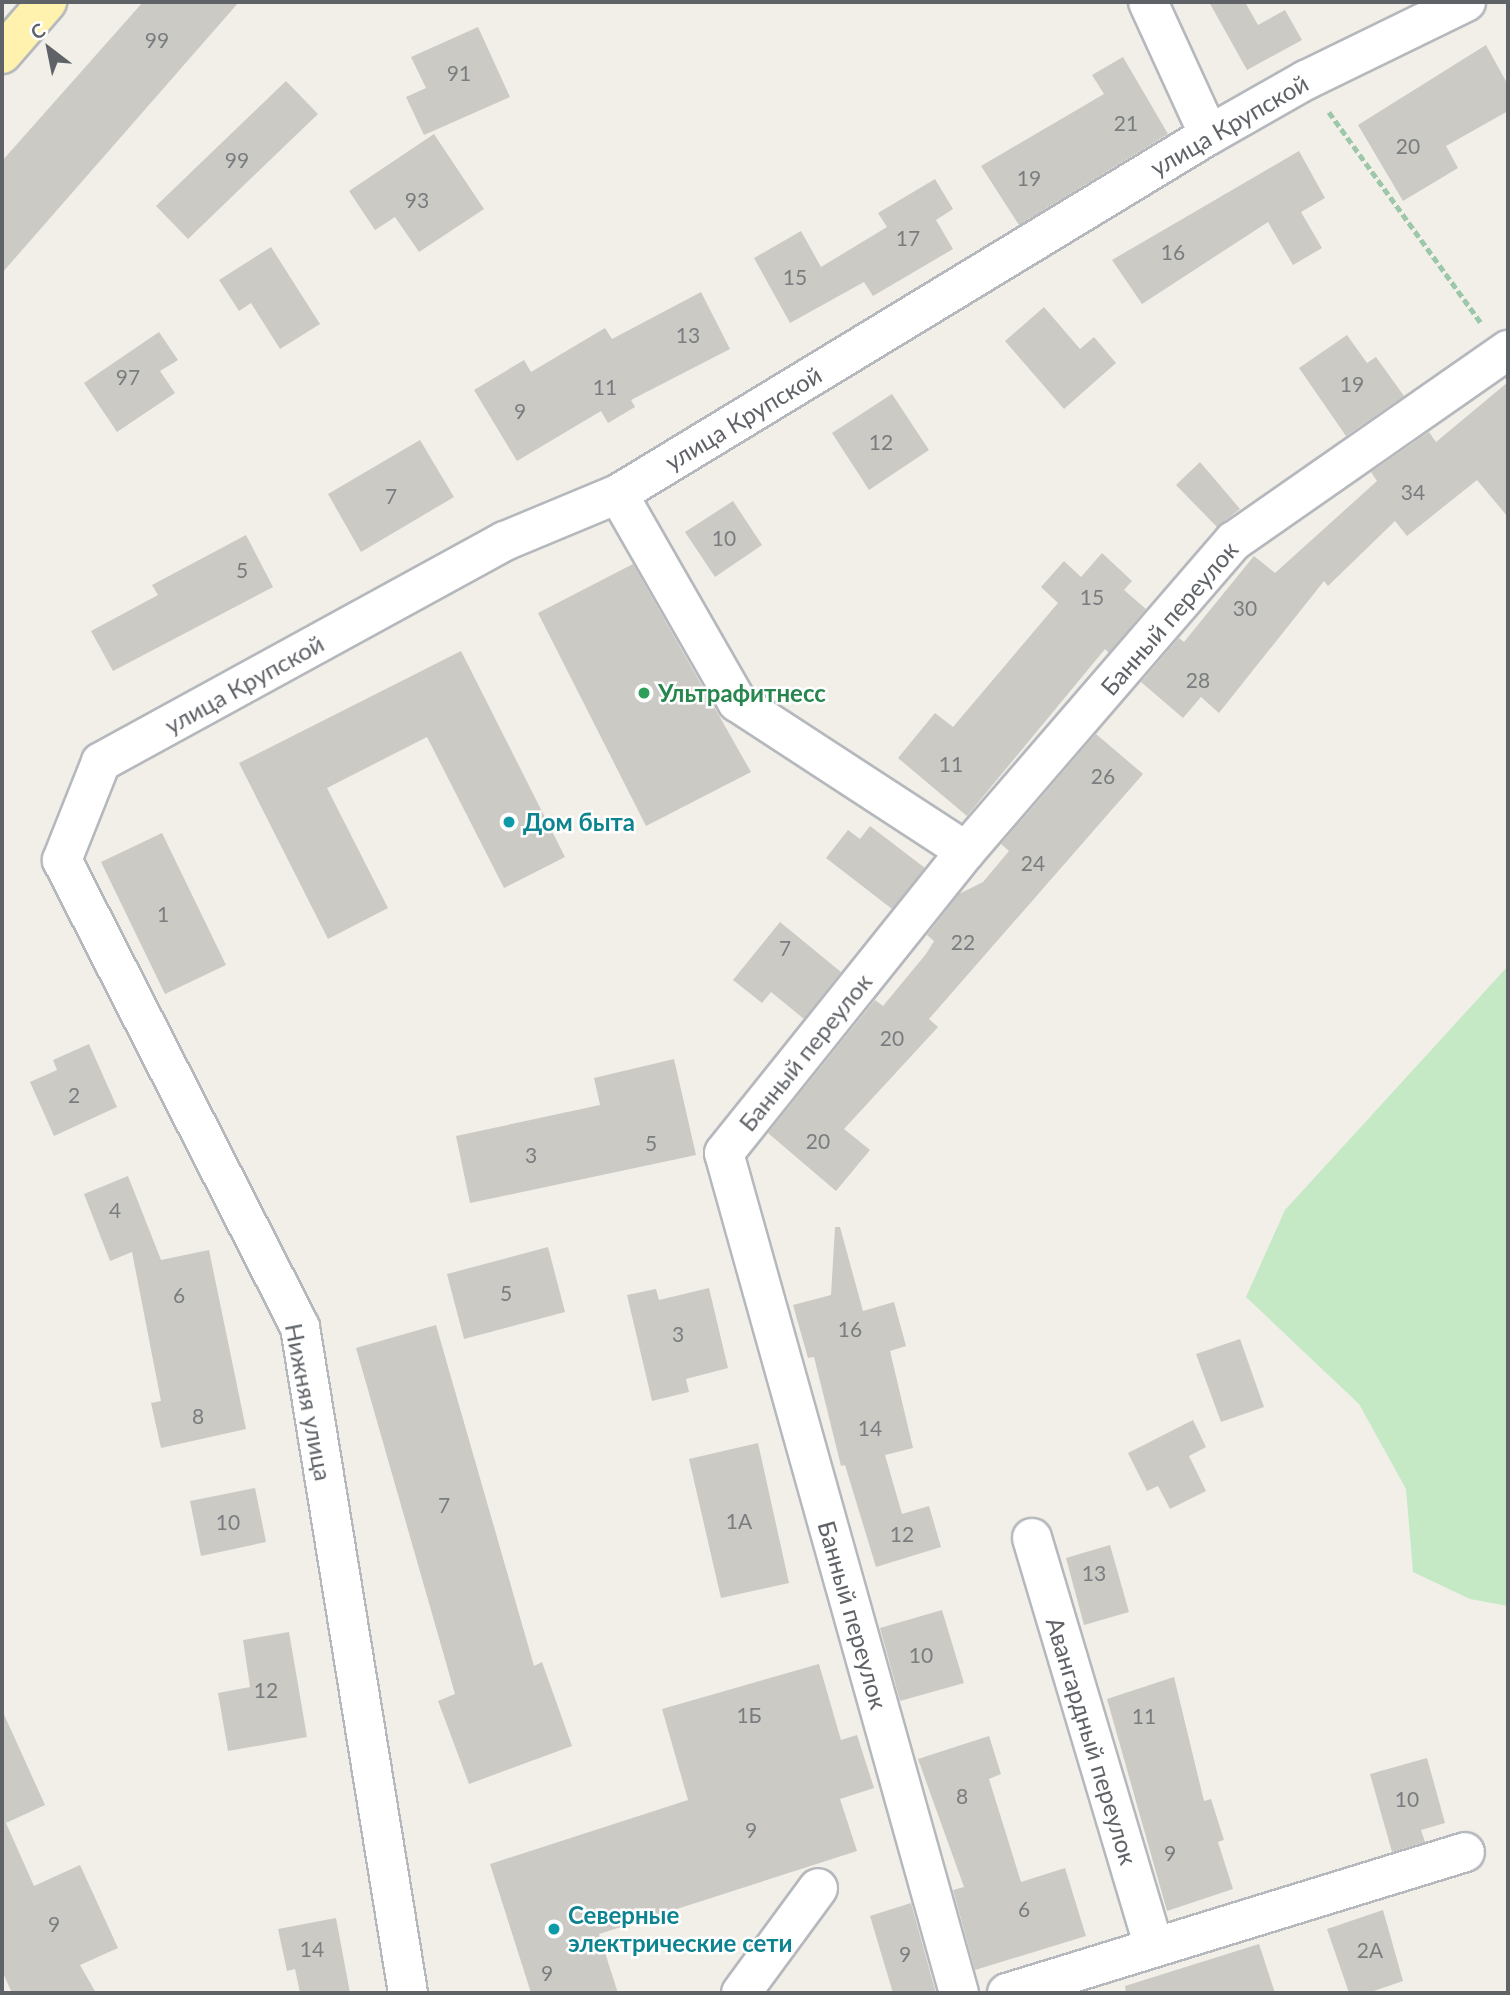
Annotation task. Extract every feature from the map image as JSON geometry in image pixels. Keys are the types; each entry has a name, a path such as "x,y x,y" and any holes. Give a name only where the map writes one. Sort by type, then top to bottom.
{"main road":[{"path":"2,54 47,2"}],"street":[{"path":"1148,2 1209,135"},
{"name":"улица Крупской","path":"62,860 101,762 505,541 618,494 1209,135 1306,80 1466,2"},
{"name":"Банный переулок","path":"959,1993 724,1153 966,850 1234,541 1506,351"},
{"path":"618,494 737,702 966,850"},
{"name":"Нижняя улица","path":"62,860 300,1327 408,1993"},
{"name":"Авангардный переулок","path":"1032,1538 1153,1945"},
{"path":"1007,1993 1153,1945 1465,1852"},
{"path":"740,1993 818,1888"}],"path":[{"path":"1306,80 1506,351"}],"green space":[{"path":"1508,966 1508,1606 1470,1599 1413,1572 1406,1489 1359,1404 1246,1297 1285,1210"}],"building":[{"path":"143,2 239,2 2,273 2,161"},
{"path":"1209,2 1245,2 1258,25 1285,10 1302,40 1247,70"},
{"path":"478,27 510,97 424,135 406,97 426,88 411,57"},
{"path":"1486,45 1508,85 1508,111 1446,146 1458,168 1403,201 1358,125"},
{"path":"1123,57 1168,134 1019,225 981,166 1104,94 1092,75"},
{"path":"286,81 318,114 188,239 156,206"},
{"path":"434,134 484,209 419,252 395,217 375,230 349,191"},
{"path":"1299,151 1325,198 1301,212 1322,248 1293,265 1268,222 1142,304 1112,260"},
{"path":"935,179 953,209 936,220 953,249 873,296 864,282 790,323 754,258 801,231 821,267 887,227 878,213"},
{"path":"271,247 320,324 280,349 251,303 239,311 219,280"},
{"path":"701,292 730,349 631,400 635,407 608,423 601,411 517,461 474,390 524,360 531,372 605,328 612,339"},
{"path":"1044,307 1080,349 1094,337 1116,363 1064,409 1005,341"},
{"path":"159,332 178,360 160,371 175,393 117,432 84,383"},
{"path":"1347,335 1367,363 1376,357 1404,396 1346,436 1299,368"},
{"path":"1508,382 1508,517 1477,480 1407,536 1395,521 1328,586 1324,581 1219,713 1201,697 1183,718 1141,682 1179,638 1184,642 1254,556 1275,573 1377,481 1371,472 1429,432 1436,442"},
{"path":"892,394 929,450 869,490 832,433"},
{"path":"420,440 454,497 361,552 328,494"},
{"path":"1200,462 1240,509 1217,527 1176,485"},
{"path":"733,501 762,545 715,577 685,532"},
{"path":"246,535 273,587 113,671 91,631 158,595 152,585"},
{"path":"1102,553 1132,581 1124,590 1146,609 1109,653 1105,649 967,816 898,758 935,713 953,727 1058,603 1041,587 1064,561 1081,577"},
{"name":"Ультрафитнесс","path":"633,564 751,772 646,826 538,613"},
{"name":"Дом быта","path":"461,651 565,857 504,888 427,737 327,788 388,908 328,939 239,763"},
{"path":"1096,734 1143,774 929,1019 938,1027 844,1129 870,1150 836,1191 768,1133 875,1000 883,1006 926,954 934,941 927,935 959,894 983,882 1009,851 1001,844"},
{"path":"870,826 925,868 892,909 826,858 848,830 860,839"},
{"path":"162,833 226,965 165,994 101,862"},
{"path":"780,922 841,972 804,1019 771,992 762,1003 733,980"},
{"path":"89,1044 117,1107 54,1136 30,1082 57,1070 53,1060"},
{"path":"674,1059 696,1155 470,1203 456,1136 600,1105 594,1078"},
{"path":"128,1176 161,1260 209,1250 246,1429 161,1448 151,1403 161,1401 132,1252 110,1261 84,1194"},
{"path":"835,1227 840,1227 863,1311 894,1302 906,1346 890,1351 913,1448 885,1455 902,1514 929,1506 941,1547 876,1567 845,1465 841,1466 814,1357 808,1358 793,1305 831,1295"},
{"path":"548,1247 565,1312 464,1339 447,1274"},
{"path":"709,1288 728,1368 686,1379 689,1392 652,1401 627,1295 656,1289 659,1300"},
{"path":"436,1325 534,1666 542,1662 572,1746 469,1784 438,1701 455,1694 356,1348"},
{"path":"1240,1339 1264,1407 1221,1422 1196,1354"},
{"path":"1193,1420 1206,1447 1189,1456 1206,1491 1170,1509 1158,1486 1147,1491 1128,1453"},
{"path":"758,1443 789,1583 721,1598 689,1459"},
{"path":"255,1488 266,1542 201,1556 190,1501"},
{"path":"1110,1545 1129,1612 1084,1625 1066,1558"},
{"path":"942,1610 964,1683 900,1701 880,1628"},
{"path":"289,1632 307,1737 228,1751 218,1693 250,1687 243,1640"},
{"path":"819,1664 841,1740 857,1735 874,1788 840,1799 857,1851 599,1934 618,1993 531,1993 490,1864 688,1800 662,1709"},
{"path":"1174,1677 1204,1801 1211,1799 1224,1840 1218,1842 1233,1889 1167,1911 1107,1699"},
{"path":"2,1710 45,1805 6,1823 34,1886 80,1865 118,1948 80,1965 96,1993 12,1993 2,1971"},
{"path":"989,1736 1001,1774 989,1779 1021,1882 1065,1868 1086,1936 975,1970 953,1890 964,1887 918,1759"},
{"path":"1427,1758 1445,1823 1421,1830 1425,1842 1392,1852 1370,1774"},
{"path":"911,1903 936,1993 893,1993 870,1916"},
{"path":"1383,1910 1403,1981 1368,1993 1349,1993 1327,1929"},
{"path":"336,1918 350,1993 300,1993 295,1969 287,1971 278,1929"},
{"path":"1259,1944 1275,1993 1126,1993 1125,1986"}],"place":[{"name":"Ультрафитнесс","path":"644,693"},
{"name":"Дом быта","path":"509,822"},
{"name":"Северные электрические сети","path":"554,1929"}]}
